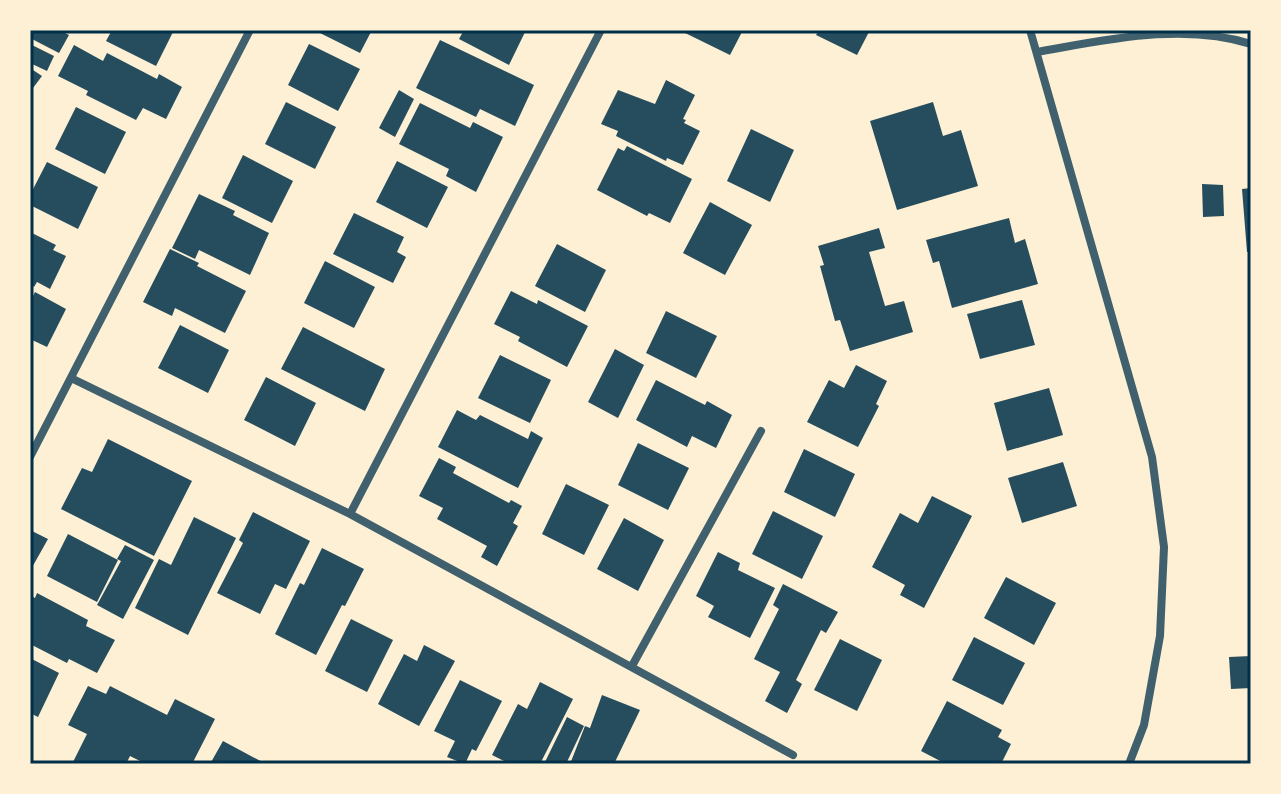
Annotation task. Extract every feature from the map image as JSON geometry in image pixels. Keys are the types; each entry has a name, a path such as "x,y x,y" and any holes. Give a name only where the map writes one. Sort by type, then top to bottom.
{"street":[{"path":"30,457 250,30"},
{"path":"350,514 601,30"},
{"path":"1030,30 1152,457 1164,547 1160,636 1144,725 1129,764"},
{"path":"1037,52 1111,39 1197,33 1251,44"},
{"path":"71,378 350,514 793,755"},
{"path":"632,666 761,431"}],"building":[{"path":"30,30 59,30 69,35 59,53 30,38"},
{"path":"112,30 174,30 156,66 106,41"},
{"path":"314,30 372,30 360,53"},
{"path":"464,30 526,30 509,65 459,39"},
{"path":"679,30 743,30 730,55"},
{"path":"819,30 870,30 857,55 816,35"},
{"path":"440,40 534,85 515,126 480,109 476,117 416,88"},
{"path":"30,44 54,56 47,71 30,63"},
{"path":"309,44 360,69 338,111 288,85"},
{"path":"74,45 103,61 107,53 157,79 159,74 182,87 166,119 143,108 136,120 86,95 88,91 58,76"},
{"path":"30,68 42,76 30,92"},
{"path":"666,80 695,95 683,119 686,120 684,123 700,131 683,165 667,158 666,161 616,136 618,131 601,124 618,90 655,104"},
{"path":"399,90 414,99 395,137 379,128"},
{"path":"286,102 336,127 315,169 265,144"},
{"path":"933,102 943,136 961,130 978,186 897,210 870,121"},
{"path":"420,103 470,128 473,122 503,137 476,192 446,176 449,169 399,144"},
{"path":"76,107 126,132 105,174 55,149"},
{"path":"751,129 794,150 770,202 727,181"},
{"path":"627,146 692,179 670,223 649,213 647,216 597,190 618,148 624,151"},
{"path":"243,155 293,181 272,223 222,198"},
{"path":"397,161 448,187 427,228 376,202"},
{"path":"47,162 98,187 78,229 30,205 30,195"},
{"path":"1202,184 1223,185 1224,216 1203,217"},
{"path":"1251,188 1251,252 1247,252 1242,189"},
{"path":"199,194 235,211 233,215 269,233 250,275 199,250 195,259 172,248"},
{"path":"710,202 752,225 725,275 683,253"},
{"path":"354,213 404,237 397,252 406,257 393,283 333,254"},
{"path":"1009,218 1015,243 1025,239 1038,284 952,308 939,261 933,263 926,240"},
{"path":"879,228 885,248 869,252 885,306 904,301 913,332 850,351 840,320 835,321 820,266 824,265 818,246"},
{"path":"30,232 56,245 53,250 66,256 50,289 37,282 34,287 30,284"},
{"path":"557,244 606,270 585,312 535,286"},
{"path":"170,249 246,291 225,333 175,308 172,316 143,302"},
{"path":"325,261 375,287 354,328 304,303"},
{"path":"511,291 537,304 538,300 588,326 567,367 518,341 520,337 494,324"},
{"path":"35,292 66,309 47,347 30,339 30,302"},
{"path":"1022,300 1035,345 980,359 967,314"},
{"path":"666,311 717,336 696,378 646,353"},
{"path":"180,325 229,350 208,393 158,368"},
{"path":"303,327 385,369 365,411 281,369"},
{"path":"615,349 644,365 618,418 588,402"},
{"path":"500,355 551,380 530,423 478,398"},
{"path":"856,365 887,381 876,404 879,406 858,447 807,422 829,380 844,388"},
{"path":"266,377 316,403 295,446 244,420"},
{"path":"656,380 732,415 716,448 692,436 687,447 636,420"},
{"path":"1049,388 1063,435 1007,451 994,403"},
{"path":"457,410 476,420 480,415 528,439 531,431 543,438 518,488 438,447"},
{"path":"108,439 192,481 154,556 61,509 82,468 92,472"},
{"path":"638,443 689,468 668,510 618,485"},
{"path":"804,449 855,474 835,517 784,492"},
{"path":"439,458 456,467 453,473 509,503 511,500 522,506 513,523 518,526 497,566 481,557 487,546 437,519 443,508 419,496"},
{"path":"1063,462 1077,506 1022,523 1008,478"},
{"path":"566,484 609,505 584,555 542,534"},
{"path":"932,496 972,516 924,608 900,595 905,585 872,567 900,513 918,523"},
{"path":"773,511 823,536 802,579 752,554"},
{"path":"253,512 310,541 286,589 275,584 260,614 217,593 243,543 239,540"},
{"path":"194,517 236,538 188,635 135,608 159,559 171,565"},
{"path":"624,518 664,540 638,591 597,569"},
{"path":"30,530 48,539 30,571"},
{"path":"68,534 118,560 97,602 47,576"},
{"path":"125,545 154,560 123,619 97,605 121,561 117,559"},
{"path":"322,548 364,569 316,655 275,634 300,583 304,585"},
{"path":"718,552 740,563 738,570 775,588 750,638 708,617 714,606 696,596"},
{"path":"1006,577 1056,603 1034,645 984,618"},
{"path":"783,584 838,612 826,633 821,630 796,680 802,684 787,713 765,701 780,672 754,659 779,609 773,605"},
{"path":"37,593 88,620 86,626 115,640 97,673 69,659 67,663 30,644 30,595 35,598"},
{"path":"351,619 393,640 367,692 325,671"},
{"path":"974,637 1025,663 1003,705 952,680"},
{"path":"840,639 882,660 857,711 814,690"},
{"path":"424,645 455,661 419,726 378,704 404,654 417,661"},
{"path":"1251,656 1251,688 1231,689 1229,657"},
{"path":"30,658 59,673 38,717 30,713"},
{"path":"460,680 502,701 476,751 472,749 465,764 447,757 455,741 434,731"},
{"path":"540,682 573,699 540,764 510,764 492,755 518,704 527,709"},
{"path":"88,686 106,694 110,686 167,715 175,699 215,719 192,764 138,764 140,761 130,756 126,764 72,764 87,734 68,725"},
{"path":"602,695 640,710 614,764 570,764 585,726 590,728"},
{"path":"947,701 1002,730 998,737 1011,744 1001,764 946,764 921,751"},
{"path":"567,717 584,726 566,764 544,764"},
{"path":"223,741 266,764 210,764"}]}
